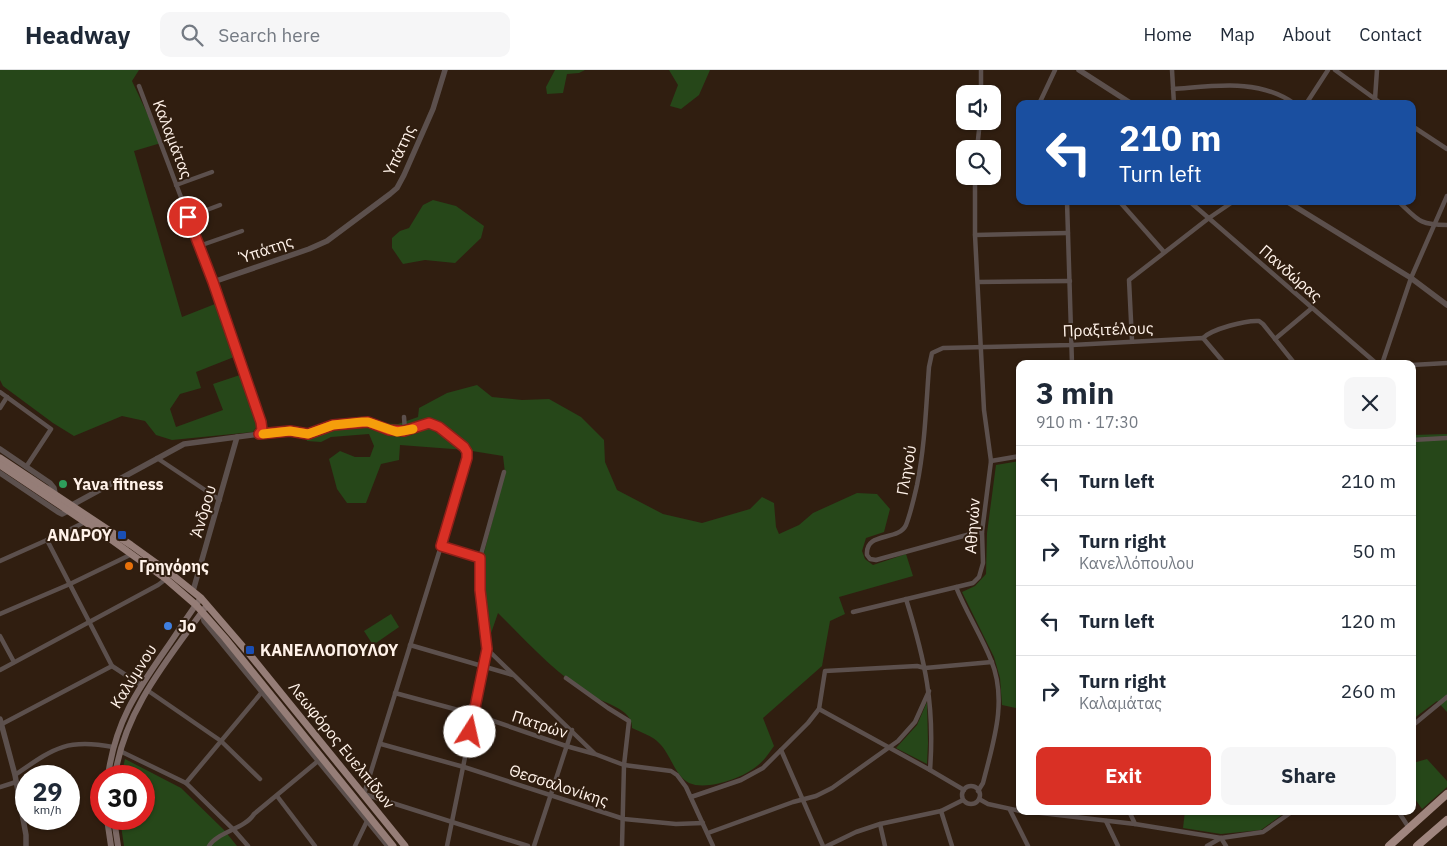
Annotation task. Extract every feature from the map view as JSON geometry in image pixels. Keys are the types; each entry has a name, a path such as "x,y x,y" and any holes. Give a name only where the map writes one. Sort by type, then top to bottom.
{"highway":[{"path":"1389,846 1447,794"},
{"path":"1417,846 1447,820"}],"main road":[{"name":"Λεωφόρος Ευελπίδων","path":"0,458 54,493 85,522 166,579 196,605 236,650 368,818 394,846"},
{"name":"Λεωφόρος Ευελπίδων","path":"0,465 147,556 201,598 251,656 405,846"},
{"name":"Καλύμνου","path":"110,765 113,747 125,714 141,685 201,598"},
{"name":"Καλύμνου","path":"117,765 130,723 147,690 207,605"},
{"path":"108,830 110,846"},
{"path":"116,830 118,846"}],"street":[{"name":"Υπάτης","path":"328,241 397,188 433,110 445,70"},
{"path":"981,70 981,85"},
{"path":"1041,100 1055,70"},
{"path":"1079,70 1126,100"},
{"path":"1172,70 1174,100"},
{"path":"1309,100 1328,70"},
{"path":"1335,70 1375,99"},
{"path":"1375,99 1377,70"},
{"path":"1173,89 1234,85 1252,86 1273,91 1290,100"},
{"name":"Καλαμάτας","path":"138,86 213,282 261,422 262,430 259,434"},
{"path":"1416,129 1447,149"},
{"path":"176,186 212,172"},
{"name":"Αθηνών","path":"956,587 973,583 979,577 982,564 982,532 990,461 980,348 975,235 975,185"},
{"path":"1383,360 1411,278 1447,196"},
{"path":"188,217 220,205"},
{"path":"1067,205 1072,360"},
{"path":"1123,205 1164,252"},
{"name":"Πανδώρας","path":"1194,205 1372,360"},
{"path":"1132,341 1129,280 1228,205"},
{"path":"1292,205 1411,278 1447,305"},
{"path":"1402,205 1422,223 1447,225"},
{"path":"199,246 242,231"},
{"path":"975,235 1068,233"},
{"name":"Ύπάτης","path":"213,282 328,241"},
{"path":"978,282 1070,281"},
{"path":"1275,339 1312,308"},
{"path":"1222,360 1204,338 1211,332 1256,320 1263,324 1292,360"},
{"name":"Πραξιτέλους","path":"932,353 943,348 1072,345 1204,338"},
{"name":"Γληνού","path":"932,353 929,367 922,462 913,504 905,527 901,531 876,539 868,547 867,555 870,559 876,560 982,532"},
{"path":"1416,365 1447,363"},
{"path":"0,392 51,429 26,467"},
{"path":"0,408 7,398"},
{"path":"404,417 404,431"},
{"path":"0,473 62,514 156,458 184,444 290,431 308,434 333,425 368,422 389,430 404,431 429,423 434,424 462,444 467,452 467,458 381,744 364,794 528,846"},
{"name":"Άνδρου","path":"193,591 237,437"},
{"path":"1416,440 1447,438"},
{"path":"0,449 50,483 54,488 54,493"},
{"path":"990,461 1016,457"},
{"path":"156,458 220,500"},
{"path":"448,846 487,649 480,590 480,558 504,472"},
{"path":"0,560 85,522"},
{"path":"47,540 112,666 141,685"},
{"path":"441,546 480,558"},
{"path":"0,614 70,584 132,554"},
{"path":"0,670 166,579"},
{"path":"852,612 956,587 992,662 998,683 998,721 983,783 978,790 979,799"},
{"path":"906,599 925,668 929,691 932,742 930,770"},
{"path":"202,612 204,621 318,762 368,818 388,846"},
{"path":"0,636 14,662"},
{"path":"410,645 514,676"},
{"path":"487,649 595,754"},
{"path":"713,846 691,797 751,776 762,768 808,723 819,709 825,671 917,666 925,668 992,662"},
{"path":"15,775 1,722 112,666"},
{"path":"566,678 608,708 629,720 624,766 622,846"},
{"path":"147,690 221,741 260,779"},
{"path":"708,834 793,802 816,796 832,788 898,741 914,722 929,691"},
{"path":"186,783 262,692"},
{"name":"Πατρών","path":"395,693 473,714 595,754 624,766 665,770 677,775 691,797"},
{"path":"1416,723 1447,697"},
{"path":"819,709 964,790"},
{"path":"534,846 572,730"},
{"path":"29,765 64,746 80,743 113,747"},
{"name":"Θεσσαλονίκης","path":"381,744 464,767 624,820 703,823"},
{"path":"781,750 823,846"},
{"path":"120,751 126,752 186,783 248,846"},
{"path":"209,846 215,840 234,830 244,822 251,820 254,814 318,762"},
{"path":"0,787 15,782"},
{"path":"964,790 972,787 978,790"},
{"path":"963,800 964,790"},
{"path":"277,796 315,846"},
{"path":"963,800 972,804 979,799"},
{"path":"979,799 988,804 1016,811"},
{"path":"827,846 856,832 880,824 941,811 963,800"},
{"path":"1010,810 1028,846"},
{"path":"941,811 952,846"},
{"path":"1057,815 1135,824 1221,838 1264,832 1287,815"},
{"path":"1131,815 1135,824"},
{"path":"1401,815 1409,828"},
{"path":"355,846 368,818"},
{"path":"1106,821 1118,846"},
{"path":"880,824 885,846"},
{"path":"25,830 26,846"},
{"path":"1207,846 1221,838"},
{"path":"1221,838 1226,846"}],"green space":[{"path":"0,70 139,70 132,81 161,143 134,151 182,317 215,304 234,357 196,372 201,388 180,394 170,409 176,427 223,410 213,384 240,375 258,425 253,432 172,440 156,435 145,421 122,416 74,436 3,386 0,380"},
{"path":"555,70 585,70 579,73 567,74 563,93 547,94 546,87"},
{"path":"669,70 710,70 699,95 681,109 670,106 678,85"},
{"path":"433,200 456,206 484,226 481,238 455,263 425,260 403,264 392,248 392,238 400,231 409,228 423,205"},
{"path":"477,385 492,397 522,400 549,399 581,417 604,440 605,462 617,490 663,514 702,523 750,509 762,497 774,503 776,527 779,534 799,525 813,513 857,493 877,494 890,509 884,532 866,538 862,551 865,559 873,565 906,554 913,576 839,597 845,614 830,621 822,666 763,718 774,746 766,757 751,771 734,779 705,785 689,783 676,770 663,747 650,736 632,728 631,721 623,711 590,695 565,677 498,613 488,642 481,564 505,473 503,456 466,450 400,445 399,460 381,464 366,503 347,503 337,489 329,459 340,451 355,457 370,457 374,446 369,434 331,437 321,442 307,441 306,436 314,429 362,417 379,423 398,424 418,417 419,408 447,393"},
{"path":"1447,434 1447,712 1437,701 1416,717 1416,435"},
{"path":"1016,462 1016,708 1002,705 1000,678 994,657 962,592 975,586 986,574 987,533 996,465"},
{"path":"391,614 399,627 373,645 364,631"},
{"path":"927,702 927,764 896,748 917,725"},
{"path":"125,759 137,765 124,765"},
{"path":"1427,759 1447,781 1447,787 1422,809 1416,800 1416,762"},
{"path":"155,775 181,788 224,830 237,846 124,846 122,830 155,830"},
{"path":"1185,815 1282,815 1261,830 1221,834 1183,828"}],"slow traffic":[{"path":"263,434 290,431 308,434 333,425 362,422 368,422 397,432 413,429"}],"place":[{"name":"Yava fitness","path":"63,484"},
{"name":"ΑΝΔΡΟΥ","path":"122,535"},
{"name":"Γρηγόρης","path":"129,566"},
{"name":"Jo","path":"168,626"},
{"name":"ΚΑΝΕΛΛΟΠΟΥΛΟΥ","path":"250,650"}],"route":[{"path":"188,217 213,282 261,422 262,430 259,434 290,431 308,434 333,425 368,422 397,432 411,430 429,423 439,427 462,444 467,452 467,458 441,546 480,558 480,590 487,649 470,732"}]}
